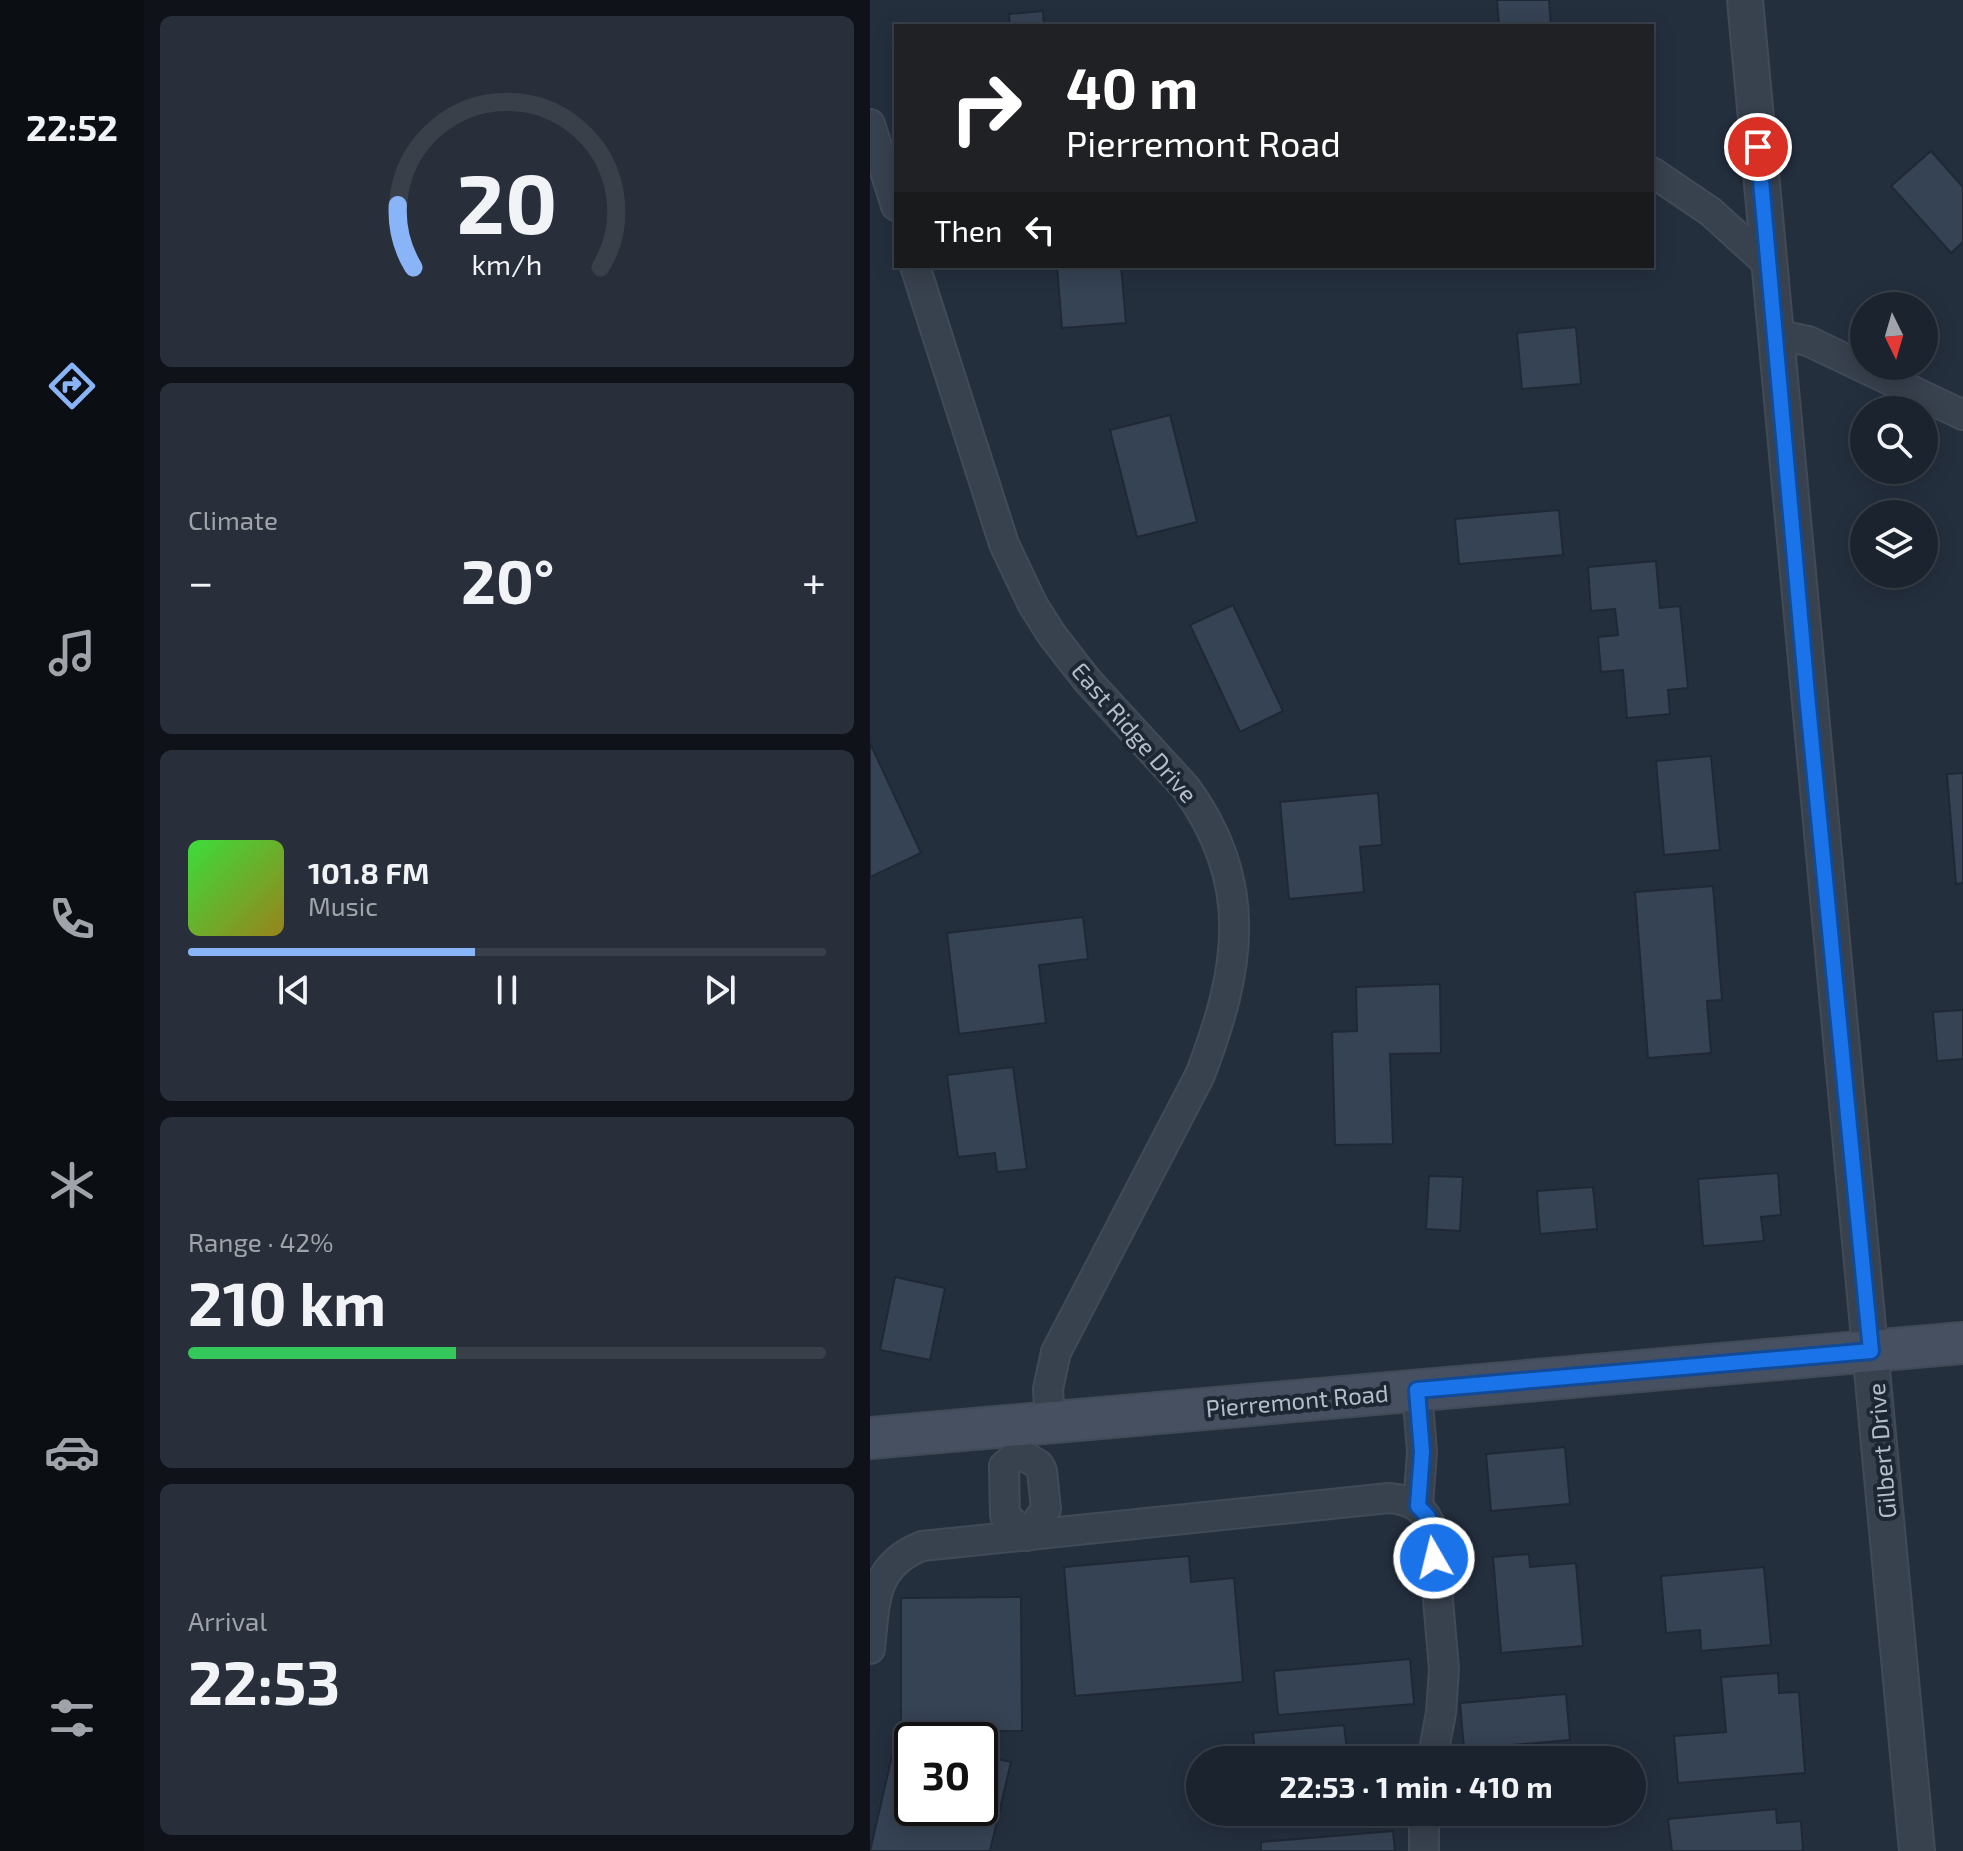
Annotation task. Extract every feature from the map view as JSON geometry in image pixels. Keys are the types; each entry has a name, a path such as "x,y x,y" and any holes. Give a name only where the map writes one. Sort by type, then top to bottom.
{"main road":[{"name":"Pierremont Road","path":"870,1438 1029,1434 1417,1390 1963,1343"}],"street":[{"name":"Gilbert Drive","path":"1745,0 1917,1851"},
{"path":"870,124 890,170 894,194"},
{"path":"1654,173 1711,212 1768,264"},
{"name":"East Ridge Drive","path":"916,268 1004,544 1033,605 1087,680 1201,808 1222,851 1234,898 1236,931 1226,1000 1200,1075 1056,1352 1048,1389 1029,1434"},
{"path":"1774,334 1808,341 1963,415"},
{"path":"1417,1390 1422,1452 1418,1506"},
{"path":"1027,1536 1005,1515 1004,1466 1029,1434"},
{"path":"1027,1536 1046,1509 1042,1471 1029,1434"},
{"path":"870,1649 880,1581 897,1559 922,1546 1389,1498 1405,1499 1418,1506 1428,1517 1432,1530 1444,1669 1435,1746"},
{"path":"1424,1826 1424,1851"}],"building":[{"path":"1497,0 1549,0 1551,24 1499,24"},
{"path":"1043,11 1044,24 1010,24 1009,14"},
{"path":"1931,151 1963,187 1963,242 1951,253 1891,186"},
{"path":"1057,268 1121,268 1126,323 1062,328"},
{"path":"1576,327 1581,384 1522,389 1517,333"},
{"path":"1170,415 1197,522 1137,537 1110,430"},
{"path":"1559,510 1563,555 1459,564 1455,519"},
{"path":"1656,561 1660,608 1680,606 1688,688 1668,690 1670,714 1627,718 1623,670 1601,672 1598,637 1618,635 1615,609 1591,611 1588,567"},
{"path":"1233,605 1283,711 1240,732 1190,625"},
{"path":"870,743 921,853 870,877"},
{"path":"1711,756 1720,850 1664,855 1656,761"},
{"path":"1963,773 1963,883 1956,884 1947,774"},
{"path":"1378,793 1382,845 1360,847 1364,892 1289,899 1280,802"},
{"path":"1713,886 1722,1000 1707,1001 1711,1053 1648,1058 1635,892"},
{"path":"1083,917 1088,959 1039,965 1046,1023 959,1034 947,933"},
{"path":"1440,984 1441,1053 1390,1054 1393,1144 1335,1145 1332,1032 1357,1031 1356,987"},
{"path":"1963,1010 1963,1059 1937,1061 1933,1012"},
{"path":"1013,1067 1027,1169 997,1172 995,1153 958,1157 947,1075"},
{"path":"1778,1173 1781,1215 1761,1217 1764,1241 1703,1246 1698,1179"},
{"path":"1429,1176 1463,1177 1460,1231 1426,1229"},
{"path":"1593,1187 1597,1229 1540,1234 1537,1191"},
{"path":"895,1277 945,1288 930,1360 880,1350"},
{"path":"1565,1447 1570,1504 1491,1511 1486,1454"},
{"path":"1529,1554 1530,1567 1576,1563 1583,1646 1501,1653 1493,1557"},
{"path":"1189,1556 1191,1582 1234,1578 1243,1682 1075,1696 1064,1567"},
{"path":"1764,1567 1771,1645 1701,1651 1700,1630 1666,1633 1661,1576"},
{"path":"1021,1597 1022,1731 998,1731 998,1722 901,1722 901,1598"},
{"path":"1410,1659 1414,1704 1278,1715 1274,1671"},
{"path":"1778,1673 1779,1693 1799,1692 1805,1773 1678,1783 1674,1736 1726,1732 1721,1677"},
{"path":"1566,1694 1570,1740 1464,1746 1460,1703"},
{"path":"1344,1725 1346,1746 1254,1746 1253,1733"},
{"path":"892,1756 894,1826 996,1826 990,1851 870,1851"},
{"path":"998,1759 1011,1762 998,1817"},
{"path":"1776,1809 1777,1823 1801,1821 1803,1851 1672,1851 1668,1819"},
{"path":"1393,1831 1395,1851 1261,1851 1261,1842"}],"route":[{"path":"1434,1558 1432,1530 1428,1517 1418,1506 1422,1452 1417,1390 1871,1351 1758,147"}]}
